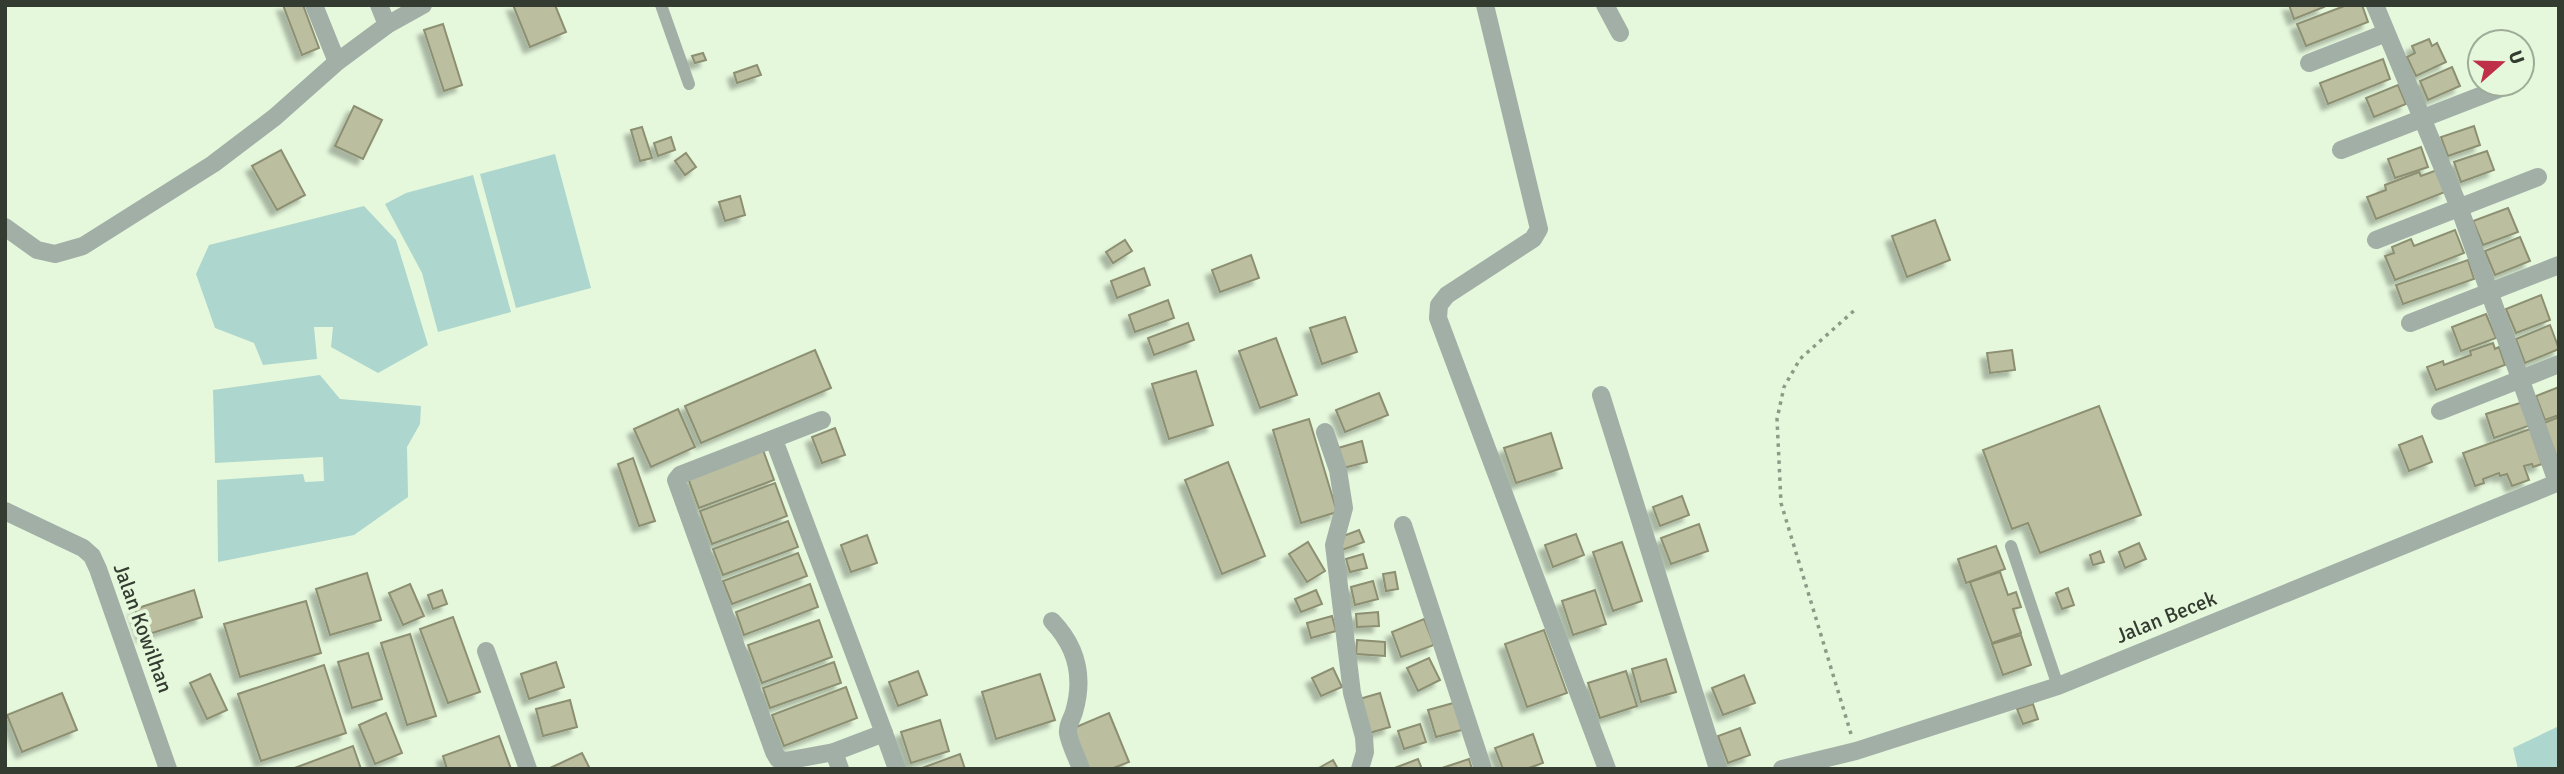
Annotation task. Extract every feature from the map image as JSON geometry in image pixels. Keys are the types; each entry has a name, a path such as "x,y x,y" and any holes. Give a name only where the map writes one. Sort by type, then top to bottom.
{"street":[{"path":"314,5 337,62"},
{"path":"379,5 387,25"},
{"path":"5,226 37,250 55,254 82,246 213,164 275,117 337,62 387,25 423,5"},
{"path":"1485,5 1487,23 1539,229 1533,239 1447,295 1439,305 1438,318 1607,769"},
{"path":"1605,5 1620,33"},
{"path":"2375,5 2459,207 2558,482"},
{"path":"2309,63 2386,33"},
{"path":"2341,150 2475,98"},
{"path":"2376,240 2538,177"},
{"path":"2410,323 2559,265"},
{"path":"2440,411 2559,364"},
{"path":"1601,394 1718,769"},
{"path":"822,420 680,475 676,480 677,489 778,759 837,760 884,733"},
{"path":"1325,432 1338,470 1344,508 1334,545 1352,693 1364,737 1365,752 1360,769"},
{"path":"774,440 897,769"},
{"name":"Jalan Becek","path":"1782,769 1856,751 2059,686 2558,482"},
{"name":"Jalan Kowilhan","path":"5,511 83,548 92,556 168,769"},
{"path":"1403,525 1483,769"},
{"path":"1052,621 1067,636 1078,676 1068,732 1081,769"},
{"path":"486,651 528,769"}],"lane":[{"path":"661,5 689,84"},
{"path":"2011,546 2059,686"}],"path":[{"path":"1856,751 1781,503 1777,419 1784,387 1800,359 1857,308"}],"water":[{"path":"555,154 591,288 516,308 480,174"},
{"path":"473,175 511,312 438,332 422,273 385,204 406,193"},
{"path":"364,206 396,240 428,345 378,373 331,347 333,327 314,327 317,359 263,365 254,343 215,328 196,274 209,245"},
{"path":"320,375 340,399 421,406 420,424 407,447 408,497 354,535 218,562 217,480 303,474 305,482 324,481 323,457 215,463 213,390"},
{"path":"2559,726 2559,769 2518,769 2513,748"}],"building":[{"path":"283,5 303,5 319,48 302,55"},
{"path":"513,5 555,5 566,32 530,47"},
{"path":"2289,5 2323,5 2324,7 2294,19"},
{"path":"2347,5 2362,5 2368,22 2306,46 2297,24"},
{"path":"443,24 462,85 444,91 424,30"},
{"path":"2429,39 2432,46 2437,43 2446,62 2416,76 2407,57 2415,53 2412,46"},
{"path":"703,53 706,60 695,63 692,56"},
{"path":"2383,59 2390,79 2328,104 2320,83"},
{"path":"757,65 761,75 737,83 734,73"},
{"path":"2452,67 2460,86 2428,100 2420,81"},
{"path":"2398,85 2406,104 2374,117 2366,98"},
{"path":"354,106 382,120 363,159 335,146"},
{"path":"2474,126 2480,145 2448,156 2441,137"},
{"path":"642,127 652,158 640,161 631,130"},
{"path":"671,137 675,150 658,156 654,143"},
{"path":"2421,147 2428,167 2395,178 2388,159"},
{"path":"281,150 305,195 277,210 252,166"},
{"path":"2487,151 2494,170 2461,182 2454,162"},
{"path":"686,153 696,167 685,175 675,161"},
{"path":"2437,170 2445,192 2376,219 2367,197 2386,190 2385,185 2419,172 2421,176"},
{"path":"740,196 745,215 725,221 719,202"},
{"path":"2508,208 2518,232 2483,245 2473,221"},
{"path":"1935,220 1950,260 1907,277 1892,236"},
{"path":"2455,230 2464,253 2395,280 2385,256 2394,253 2392,247 2411,239 2414,246"},
{"path":"2520,237 2530,261 2495,275 2485,251"},
{"path":"1125,240 1132,251 1113,263 1106,252"},
{"path":"1251,255 1259,278 1220,292 1212,270"},
{"path":"2468,260 2474,279 2403,304 2396,285"},
{"path":"1144,268 1150,285 1117,298 1111,281"},
{"path":"2541,295 2550,320 2516,333 2506,309"},
{"path":"1168,300 1174,318 1135,332 1129,315"},
{"path":"2486,314 2496,338 2461,351 2452,327"},
{"path":"1345,317 1357,352 1322,364 1310,328"},
{"path":"1188,323 1194,340 1154,355 1148,338"},
{"path":"2550,325 2559,349 2525,363 2516,339"},
{"path":"1276,338 1297,395 1260,408 1239,351"},
{"path":"2493,343 2495,349 2499,347 2505,365 2436,390 2427,367 2443,361 2444,365 2471,355 2470,351"},
{"path":"815,350 831,388 701,443 685,406"},
{"path":"2012,350 2015,370 1990,373 1987,353"},
{"path":"1196,371 1213,425 1169,439 1152,384"},
{"path":"2559,387 2559,415 2545,420 2536,396"},
{"path":"1379,393 1388,415 1345,432 1336,410"},
{"path":"2523,402 2531,425 2494,438 2486,414"},
{"path":"2099,406 2141,515 2040,553 2028,523 2012,529 1983,450"},
{"path":"678,409 695,447 651,467 634,429"},
{"path":"2559,417 2559,458 2557,458 2544,423"},
{"path":"1309,419 1337,512 1301,523 1273,430"},
{"path":"835,428 845,455 822,463 812,437"},
{"path":"2530,429 2542,464 2524,466 2529,480 2512,486 2507,474 2500,476 2499,473 2483,479 2484,483 2475,486 2463,453"},
{"path":"1551,433 1562,468 1516,483 1504,448"},
{"path":"2422,436 2432,462 2409,471 2399,445"},
{"path":"1362,441 1367,462 1343,468 1338,448"},
{"path":"763,450 774,480 699,508 688,478"},
{"path":"633,458 655,521 639,526 618,464"},
{"path":"1228,462 1265,556 1222,574 1185,480"},
{"path":"775,483 787,516 712,544 700,511"},
{"path":"1682,496 1689,515 1660,526 1653,507"},
{"path":"788,521 798,547 723,575 713,549"},
{"path":"1699,524 1708,551 1671,564 1661,538"},
{"path":"1359,530 1364,542 1342,550 1338,538"},
{"path":"1576,534 1584,555 1553,567 1545,545"},
{"path":"867,535 877,563 851,572 841,545"},
{"path":"1308,542 1325,571 1307,582 1289,554"},
{"path":"1622,542 1642,601 1613,611 1593,552"},
{"path":"2139,543 2146,559 2125,568 2119,552"},
{"path":"1996,546 2005,569 1966,583 1958,559"},
{"path":"2100,551 2104,562 2093,565 2090,555"},
{"path":"798,553 807,576 732,604 723,581"},
{"path":"1363,554 1367,568 1350,572 1346,559"},
{"path":"1395,572 1398,589 1386,591 1383,574"},
{"path":"2000,572 2008,595 2016,592 2021,607 2013,609 2021,633 1992,643 1970,582"},
{"path":"367,573 381,620 330,635 316,589"},
{"path":"1373,581 1378,599 1355,605 1351,587"},
{"path":"410,584 424,616 403,625 389,593"},
{"path":"810,584 818,607 744,635 736,612"},
{"path":"2068,588 2074,605 2062,609 2056,593"},
{"path":"194,590 202,617 143,636 135,609"},
{"path":"442,590 447,604 433,609 428,595"},
{"path":"1316,590 1322,604 1301,612 1295,599"},
{"path":"1595,590 1606,624 1573,635 1562,601"},
{"path":"306,601 321,653 240,677 224,624"},
{"path":"1378,612 1379,626 1357,627 1356,614"},
{"path":"1332,616 1336,631 1311,638 1307,623"},
{"path":"453,617 480,692 448,703 420,629"},
{"path":"1424,619 1434,645 1401,657 1392,632"},
{"path":"819,620 832,657 762,683 748,645"},
{"path":"1544,630 1567,693 1527,707 1505,644"},
{"path":"410,634 436,716 407,725 381,643"},
{"path":"2021,635 2031,665 2003,675 1992,644"},
{"path":"1357,640 1385,642 1385,656 1356,654"},
{"path":"368,653 382,699 352,708 338,662"},
{"path":"1429,658 1440,680 1418,691 1407,668"},
{"path":"1666,659 1676,692 1641,702 1632,669"},
{"path":"556,662 564,687 529,699 521,674"},
{"path":"834,662 841,683 770,708 763,688"},
{"path":"324,665 346,733 261,761 238,694"},
{"path":"1333,668 1342,687 1321,696 1312,678"},
{"path":"918,671 927,695 898,706 889,682"},
{"path":"1626,671 1637,706 1600,718 1588,683"},
{"path":"210,674 227,710 207,719 190,683"},
{"path":"1040,674 1055,720 996,739 982,692"},
{"path":"1744,675 1755,703 1723,715 1712,688"},
{"path":"846,687 857,718 784,746 772,715"},
{"path":"62,693 77,730 22,752 7,715"},
{"path":"1380,693 1390,727 1366,734 1356,700"},
{"path":"570,700 577,727 543,736 536,709"},
{"path":"1457,702 1465,729 1436,737 1428,710"},
{"path":"2033,704 2038,719 2023,724 2017,709"},
{"path":"386,713 402,753 375,764 359,725"},
{"path":"1109,713 1129,762 1111,769 1084,769 1069,730"},
{"path":"940,720 949,751 911,763 901,732"},
{"path":"1420,724 1426,742 1404,749 1398,731"},
{"path":"1740,728 1750,755 1728,763 1718,736"},
{"path":"1533,734 1543,763 1526,769 1503,769 1495,748"},
{"path":"499,736 511,769 447,769 443,756"},
{"path":"353,746 361,769 292,769"},
{"path":"582,753 590,769 548,769"},
{"path":"960,754 965,769 922,769 922,768"},
{"path":"1418,759 1422,769 1392,769"},
{"path":"1469,759 1472,769 1439,769"},
{"path":"1333,760 1338,769 1319,768"}]}
